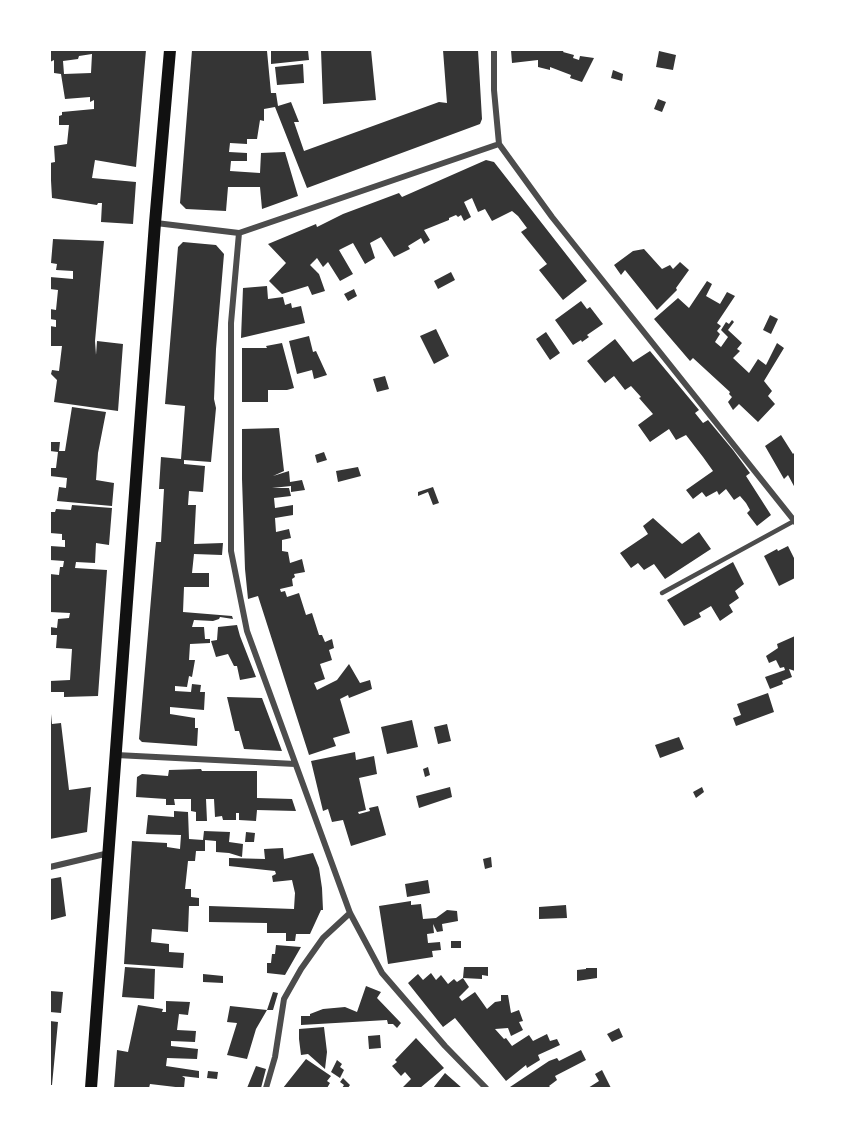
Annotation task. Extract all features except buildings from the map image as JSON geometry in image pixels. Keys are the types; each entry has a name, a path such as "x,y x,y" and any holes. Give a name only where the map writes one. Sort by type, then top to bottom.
{"main road":[{"path":"91,1089 170,50"}],"street":[{"path":"494,50 494,90 499,144 552,217 795,522"},
{"path":"155,224 238,233 499,144"},
{"path":"238,233 231,322 231,551 247,631 350,913 382,973 445,1046 486,1089"},
{"path":"116,755 295,764"},
{"path":"50,867 109,853"},
{"path":"266,1089 275,1057 284,999 301,969 323,938 350,913"}],"lane":[{"path":"662,593 795,522"}]}
